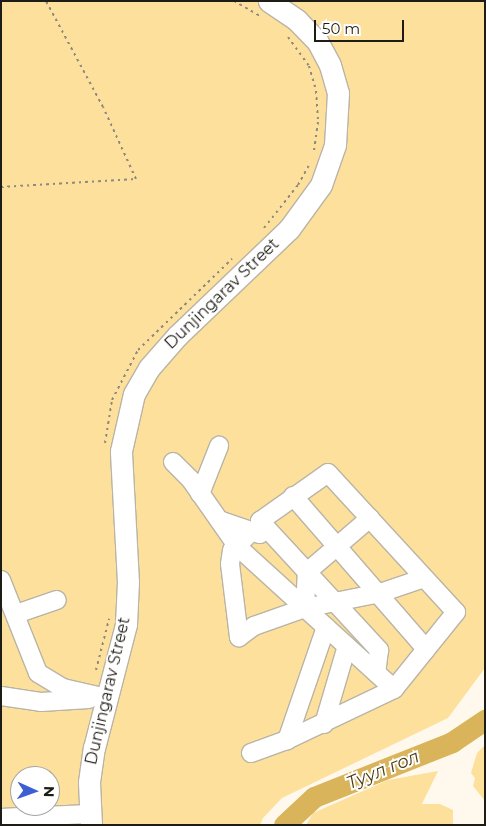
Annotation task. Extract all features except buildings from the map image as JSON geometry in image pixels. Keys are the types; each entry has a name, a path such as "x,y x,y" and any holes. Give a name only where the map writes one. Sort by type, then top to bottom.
{"main road":[{"name":"Dunjingarav Street","path":"90,819 89,782 98,696 126,624 128,582 121,451 134,394 149,368 176,336 289,230 321,185 331,163 338,121 338,93 330,65 317,42 296,20 267,10"}],"street":[{"path":"200,494 219,446"},
{"path":"173,462 200,494 237,546 394,689"},
{"path":"251,753 320,726 394,689 456,612 328,473 293,496 256,526 232,550 230,564 239,637 254,626 306,608 380,593 424,578"},
{"path":"293,496 380,593 426,648"},
{"path":"306,608 307,572 336,544 370,518"},
{"path":"219,520 256,526 307,572 379,650 376,673"},
{"path":"1,580 38,673 63,688 98,696"},
{"path":"16,614 57,600"},
{"path":"287,740 289,715 326,627"},
{"path":"320,726 347,646"},
{"path":"1,696 41,702 98,696"},
{"path":"289,715 320,726"},
{"path":"1,818 20,821 90,819"}],"path":[{"path":"1,187 136,179 103,107 46,1"},
{"path":"234,1 267,10"},
{"path":"262,230 302,178 314,155 316,139 318,106 313,77 303,56 285,33"},
{"path":"105,450 112,400 138,350 234,257"},
{"path":"98,696 110,615"}],"shaded area":[{"path":"1,1 485,1 485,668 448,718 282,798 263,818 260,825 1,825"},
{"path":"485,745 485,801 473,786 475,778 471,773 477,753"},
{"path":"438,771 422,804 440,804 453,810 453,825 306,825 313,813 388,780"}],"waterway":[{"name":"Туул гол","path":"284,825 314,797 452,742 485,720"}]}
